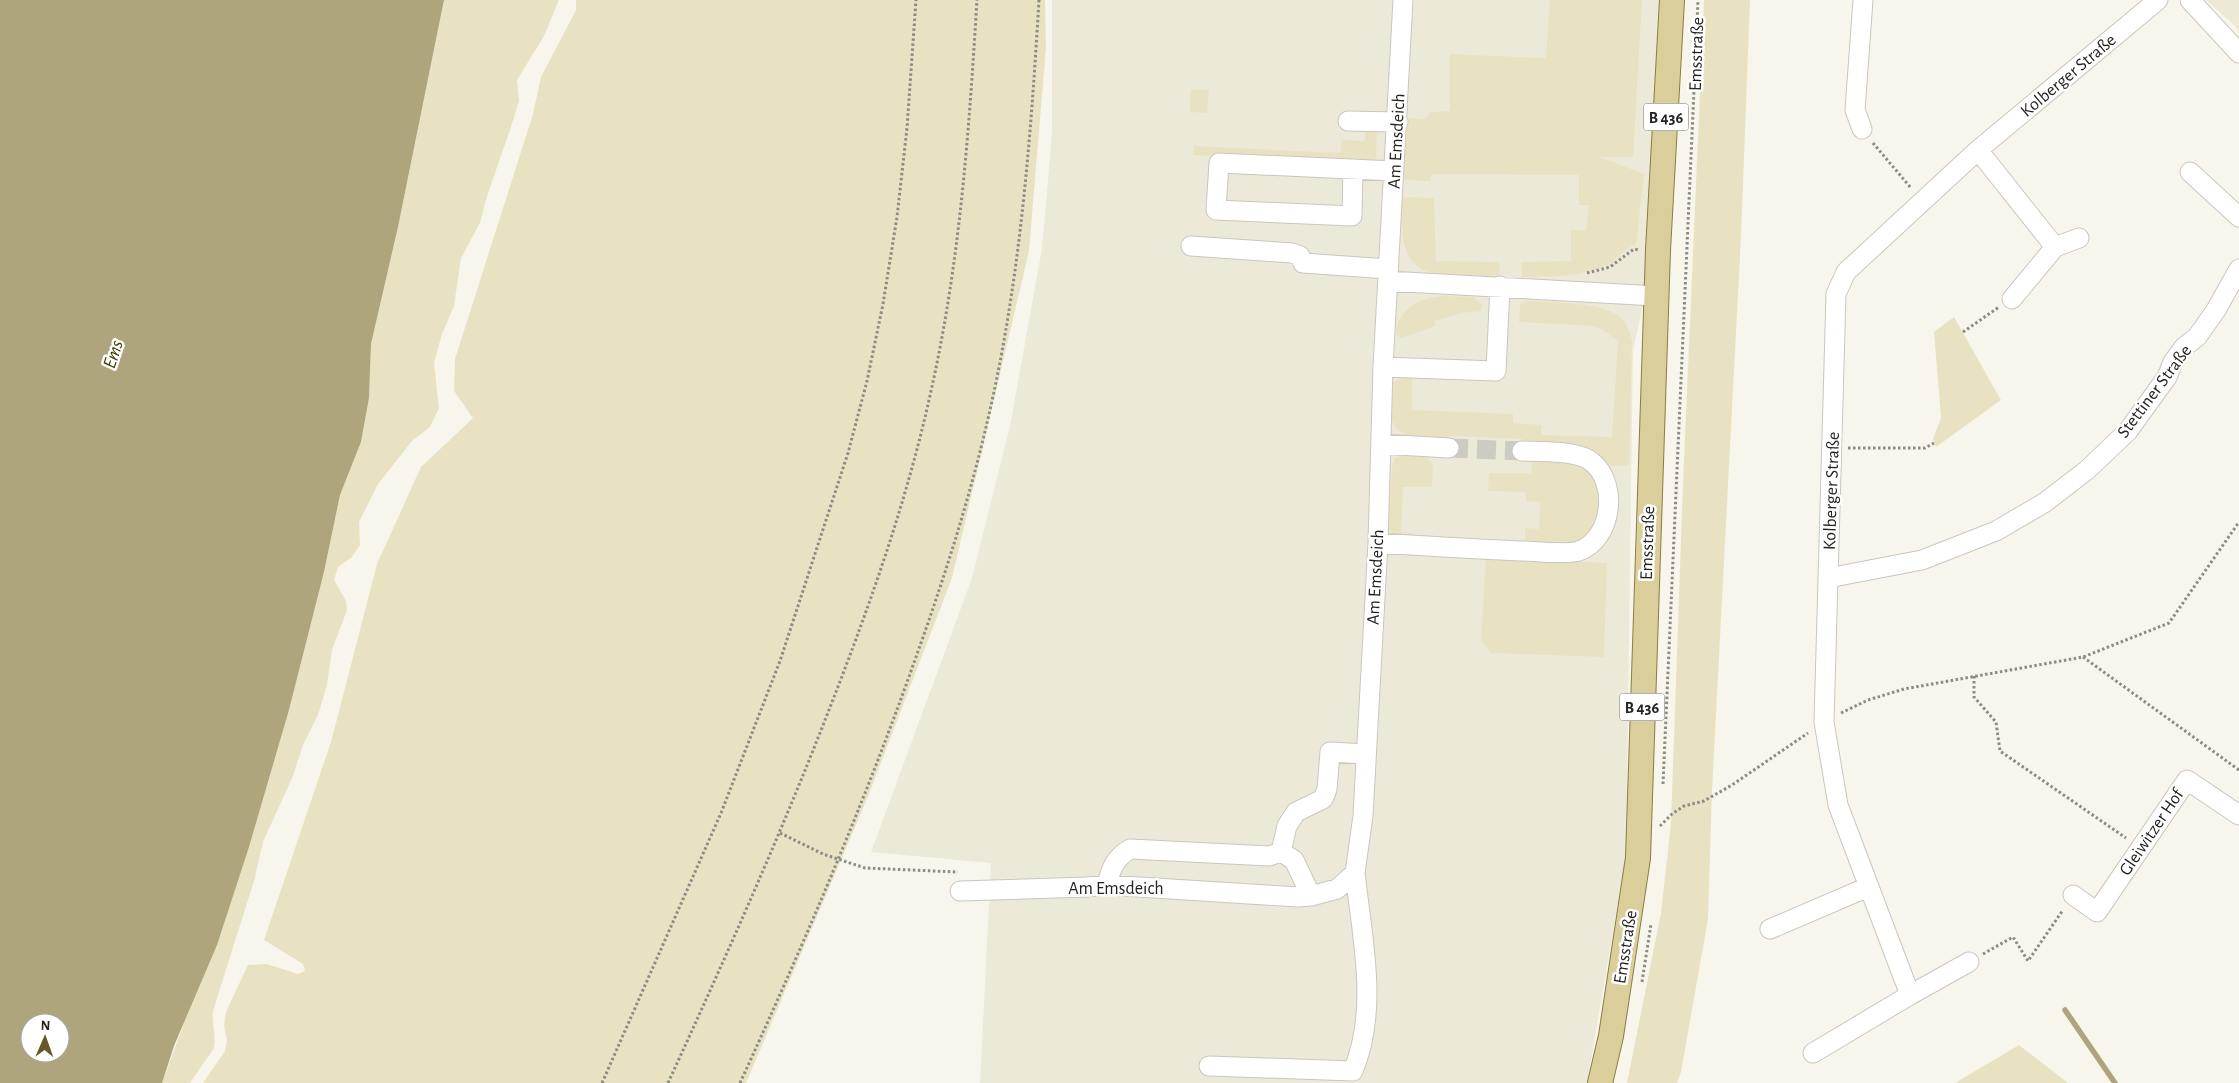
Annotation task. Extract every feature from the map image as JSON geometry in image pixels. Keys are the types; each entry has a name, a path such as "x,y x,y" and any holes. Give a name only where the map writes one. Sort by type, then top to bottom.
{"main road":[{"name":"Emsstraße","path":"1600,1083 1612,1036 1638,858 1656,296 1672,0"}],"street":[{"name":"Am Emsdeich","path":"1209,1066 1354,1070 1361,1052 1365,1029 1367,974 1355,873 1362,816 1378,543 1383,367 1398,122 1403,0"},
{"path":"1862,129 1855,110 1863,0"},
{"name":"Kolberger Straße","path":"1910,995 1838,805 1824,722 1836,294 1846,272 1978,150 2158,0"},
{"path":"2190,0 2239,53"},
{"path":"1348,121 1398,122"},
{"path":"1978,150 2055,247"},
{"path":"1353,169 1352,216 1216,210 1219,163 1353,169 1394,171"},
{"path":"2190,172 2239,217"},
{"path":"2012,298 2055,247 2078,238"},
{"path":"1191,246 1292,252 1300,256 1303,263 1388,275 1500,286 1656,296"},
{"name":"Stettiner Straße","path":"1828,578 1922,560 1996,531 2044,503 2087,470 2128,431 2167,377 2173,362 2184,347 2197,337 2216,310 2239,269"},
{"path":"1383,367 1496,371 1500,286"},
{"path":"1381,444 1441,447"},
{"path":"1378,543 1540,552 1577,551 1595,542 1605,524 1609,500 1603,474 1591,461 1576,455 1522,450"},
{"path":"1282,852 1287,826 1296,812 1322,799 1327,789 1330,752 1366,754"},
{"name":"Gleiwitzer Hof","path":"2073,895 2097,912 2187,780 2239,815"},
{"path":"1107,885 1110,868 1120,855 1130,849 1269,856 1282,852"},
{"path":"1282,852 1294,860 1310,896"},
{"name":"Am Emsdeich","path":"960,891 1107,885 1310,896 1337,889 1355,873"},
{"path":"1770,929 1868,887"},
{"path":"1813,1053 1969,962"}],"path":[{"path":"602,1083 641,998 728,795 780,661 848,453 873,352 897,217 908,128 916,0"},
{"path":"668,1083 780,832 840,683 888,551 914,462 947,312 960,221 977,0"},
{"path":"740,1083 839,861 899,705 948,566 992,400 1021,225 1029,149 1039,0"},
{"name":"Emsstraße","path":"1662,788 1698,0"},
{"path":"1862,129 1922,202"},
{"path":"1579,275 1610,267 1634,249 1687,252"},
{"path":"1963,332 2012,298"},
{"path":"1833,448 1925,448 1934,443"},
{"path":"1660,817 1660,826 1672,814 1684,806 1704,801 1732,785 1824,722 1868,700 1904,689 2083,657 2168,623 2239,522"},
{"path":"2083,657 2239,770"},
{"path":"1974,676 1974,697 1996,722 2000,751 2140,848"},
{"path":"780,832 822,854 865,868 966,872"},
{"path":"1969,962 2013,937 2028,961 2073,895"}],"shaded area":[{"path":"444,0 559,0 544,36 517,80 519,101 511,127 487,196 480,223 461,258 454,306 442,334 434,363 439,408 430,427 412,441 378,484 359,522 360,545 352,557 338,567 334,580 346,601 347,610 332,650 327,685 318,715 303,745 293,776 263,842 254,881 213,1011 214,1048 190,1083 162,1083 249,847 289,710 324,572 340,495 361,442 369,398 371,344 398,227"},
{"path":"576,0 1045,0 1046,48 1029,251 952,578 867,799 746,1083 203,1083 225,1051 227,1040 224,1026 226,1012 248,965 267,964 298,974 305,971 303,964 264,940 331,742 377,564 421,467 473,418 454,391 455,359 533,114 541,77 576,10"},
{"path":"1052,0 1669,0 1658,235 1633,351 1626,856 1587,1083 980,1083 991,863 871,852 972,578 1010,426 1042,248 1052,134"},
{"path":"1550,0 1642,0 1633,157 1600,157 1644,174 1636,244 1611,263 1597,269 1565,276 1522,277 1521,262 1571,261 1571,230 1586,230 1589,205 1579,205 1579,175 1432,174 1430,181 1401,180 1405,118 1425,119 1431,112 1450,111 1450,54 1546,58"},
{"path":"1704,0 1750,0 1741,237 1712,791 1708,919 1681,1072 1677,1083 1627,1083 1661,913 1671,823 1683,483"},
{"path":"2206,0 2239,0 2239,31 2232,23"},
{"path":"1191,90 1209,90 1207,113 1190,112"},
{"path":"1365,128 1377,129 1376,163 1193,155 1194,146 1340,153 1342,140 1365,141"},
{"path":"1401,197 1434,198 1436,261 1499,262 1500,277 1453,276 1435,274 1422,269 1412,260 1405,246"},
{"path":"1442,296 1474,297 1482,305 1481,311 1461,313 1434,321 1436,326 1401,338 1396,334 1401,317 1411,306 1425,299"},
{"path":"1526,301 1593,306 1617,315 1625,322 1632,340 1629,465 1611,466 1588,448 1522,442 1522,439 1450,436 1450,440 1416,438 1407,435 1394,426 1390,409 1393,382 1401,378 1412,378 1412,410 1513,414 1513,423 1541,425 1541,435 1612,437 1618,341 1594,326 1519,322 1520,304"},
{"path":"1954,317 2001,400 1936,447 1933,439 1941,418 1934,332"},
{"path":"1408,454 1425,454 1433,465 1432,487 1403,487 1401,532 1413,533 1413,539 1395,535 1388,528 1392,467 1395,458"},
{"path":"1533,459 1576,465 1582,467 1594,478 1601,502 1598,519 1595,526 1577,546 1525,544 1525,528 1539,529 1540,502 1526,501 1526,492 1488,491 1489,473 1531,473"},
{"path":"1486,558 1607,563 1604,657 1491,653 1481,641"},
{"path":"2019,1045 2068,1083 1955,1083"}],"water":[{"name":"Ems","path":"0,0 444,0 398,227 371,344 369,398 361,442 340,495 324,572 289,710 249,847 217,945 174,1046 162,1083 0,1083"}],"waterway":[{"path":"2065,1010 2115,1083"}],"tunnel":[{"path":"1449,448 1522,451"}]}
